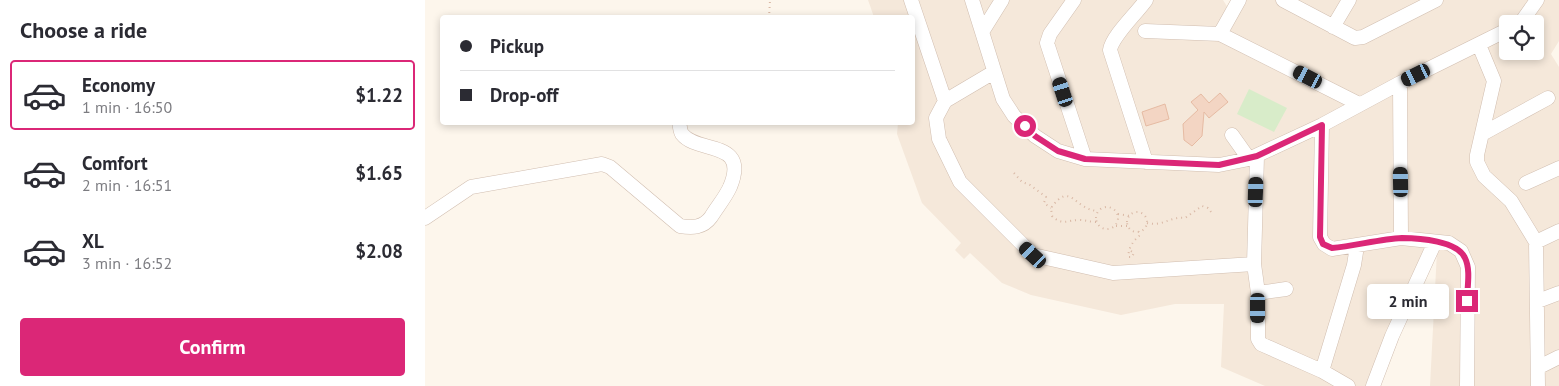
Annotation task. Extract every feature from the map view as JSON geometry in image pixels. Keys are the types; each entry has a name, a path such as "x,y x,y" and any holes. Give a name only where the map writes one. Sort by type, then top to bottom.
{"street":[{"path":"911,0 945,101"},
{"path":"972,0 1003,99 1035,136 1058,151 1085,159 1219,165 1253,157 1322,125 1359,104 1499,34"},
{"path":"982,32 1002,0"},
{"path":"1074,0 1049,34 1047,43 1085,159"},
{"path":"1147,0 1120,32 1110,50 1147,162"},
{"path":"1220,34 1239,0"},
{"path":"1333,26 1349,0"},
{"path":"1400,18 1408,0"},
{"path":"1526,15 1537,0"},
{"path":"1288,1 1355,38 1363,37 1433,1"},
{"path":"1136,15 1145,31"},
{"path":"1120,32 1220,34 1359,104"},
{"path":"1479,45 1494,81 1477,155 1480,169 1511,201 1536,242 1538,386"},
{"path":"994,72 945,101 936,118 939,139 959,182 1033,255 1113,273 1254,264"},
{"path":"1400,83 1401,238"},
{"path":"1482,134 1548,98"},
{"path":"425,218 471,187 602,164 610,167 680,226 694,228 708,221 729,189 734,176 732,158 726,152 689,139 681,133 680,125"},
{"path":"1322,125 1320,237 1323,244 1332,248 1357,246 1401,238 1455,246 1465,258 1468,267 1467,386"},
{"path":"1232,135 1253,157 1254,264 1258,293 1258,339 1261,344 1322,371 1348,386"},
{"path":"1526,183 1559,168"},
{"path":"1536,242 1559,230"},
{"path":"1373,386 1392,336 1435,242"},
{"path":"1322,371 1354,265 1357,246"},
{"path":"1258,293 1286,289"},
{"path":"1537,301 1559,293"},
{"path":"1539,367 1559,357"}],"path":[{"path":"769,15 770,0"},
{"path":"1014,173 1021,182 1030,185 1046,197 1044,203 1051,208"},
{"path":"1130,216 1118,214 1109,207 1098,211 1087,209 1071,196 1058,198 1051,208 1052,216 1059,222 1077,220 1096,222 1105,230 1115,226 1129,226 1139,231"},
{"path":"1147,223 1160,224 1179,217 1185,218 1202,206 1208,208 1211,212"},
{"path":"1096,222 1098,211"},
{"path":"1129,226 1130,216 1135,212 1141,213 1146,217 1147,223 1139,231"},
{"path":"1115,226 1118,214"},
{"path":"1131,251 1131,243 1139,236 1139,231"}],"shaded area":[{"path":"868,0 1223,0 1228,8 1232,0 1559,0 1559,41 1551,54 1559,67 1559,386 1430,386 1437,251 1374,386 1265,386 1221,367 1224,304 1175,304 1121,315 1031,295 1002,283 970,253 964,259 955,250 961,243 922,203 897,134 898,125 915,125 915,15 873,15"}],"green space":[{"path":"1249,89 1287,108 1274,132 1237,114"}],"building":[{"path":"1220,93 1228,102 1209,118 1204,112 1202,136 1192,146 1184,140 1183,124 1198,110 1191,102 1201,94 1209,103"},
{"path":"1165,104 1169,119 1146,126 1142,112"}],"route":[{"path":"1025,126 1035,136 1058,151 1085,159 1219,165 1257,156 1322,125 1320,237 1323,244 1332,248 1357,246 1401,238 1455,246 1461,251 1468,267 1467,301"}]}
